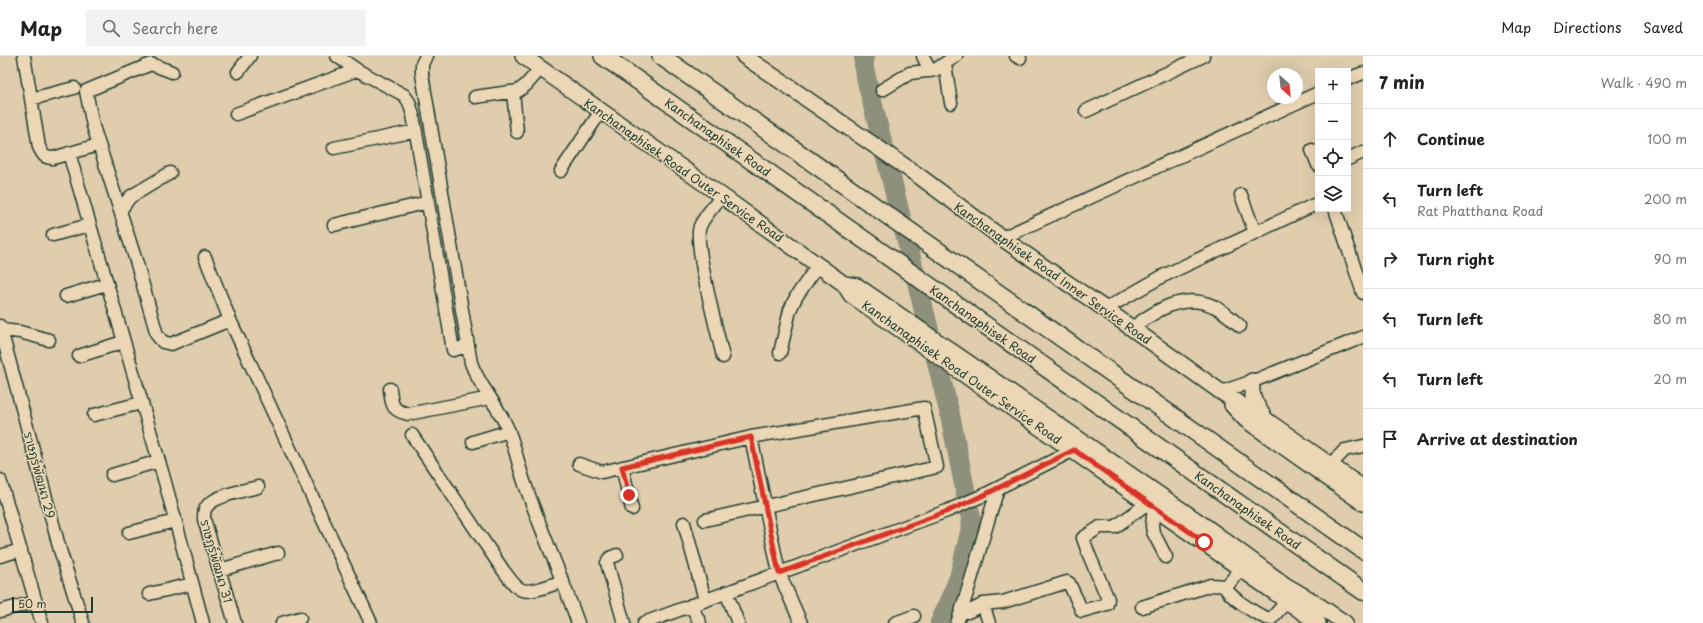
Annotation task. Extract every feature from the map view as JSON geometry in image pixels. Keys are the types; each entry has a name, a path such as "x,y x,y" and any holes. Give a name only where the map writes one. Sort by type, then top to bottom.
{"highway":[{"name":"Kanchanaphisek Road","path":"603,56 1363,591"},
{"path":"661,56 1363,550"}],"main road":[{"name":"Kanchanaphisek Road Outer Service Road","path":"523,56 844,284 857,286 886,312 984,380 1074,450 1315,622"},
{"name":"Kanchanaphisek Road Inner Service Road","path":"744,56 919,176 1002,238 1221,392 1266,420 1363,488"},
{"path":"984,380 1209,529 1285,585 1332,623"},
{"path":"1252,382 1251,391 1253,398 1266,420"},
{"path":"1221,392 1246,420 1363,503"},
{"path":"1285,585 1309,599 1344,623"}],"street":[{"path":"24,56 39,147 43,156 53,158 91,147"},
{"path":"238,72 250,56"},
{"path":"337,56 357,70 404,95 409,102 416,131 453,350 468,346"},
{"path":"426,56 422,64 422,74 471,363 476,377 496,405 509,431 526,487 563,580 578,623"},
{"path":"923,56 930,71"},
{"path":"882,90 910,73 930,71 945,64 956,56"},
{"path":"1086,111 1203,56"},
{"path":"172,72 151,64 86,91 93,126 138,264 157,335 163,342 171,344 230,320"},
{"path":"945,64 951,103"},
{"path":"475,97 518,91 526,85 540,68"},
{"path":"236,114 357,70"},
{"path":"1351,78 1363,73"},
{"path":"31,98 74,88"},
{"path":"513,92 517,132"},
{"path":"1002,238 1315,94"},
{"path":"561,171 601,111"},
{"path":"334,148 416,131"},
{"path":"1312,150 1315,158"},
{"path":"1351,157 1363,152"},
{"path":"69,153 89,226 159,462 203,623"},
{"path":"120,211 130,197 170,173"},
{"path":"1241,195 1255,233"},
{"path":"722,196 700,226 698,236 700,254 723,357"},
{"path":"334,225 428,202"},
{"path":"1105,309 1163,276 1315,204"},
{"path":"1335,212 1363,293"},
{"path":"53,235 89,226"},
{"path":"205,257 230,320 370,623"},
{"path":"780,353 790,310 796,297 818,266"},
{"path":"66,296 106,284"},
{"path":"1132,328 1151,313 1163,307 1187,301 1202,302 1214,306 1240,326"},
{"path":"0,328 48,340"},
{"name":"ราษฎร์พัฒนา 29","path":"0,328 60,550 83,623"},
{"path":"1221,392 1252,382 1363,337"},
{"path":"79,356 123,342"},
{"path":"390,390 392,405 395,410 408,414 490,398"},
{"path":"94,415 141,403"},
{"path":"579,464 602,472 751,437 924,408 937,467 765,505 705,520"},
{"path":"473,442 509,431"},
{"path":"412,435 504,570 521,590 528,592 563,580"},
{"path":"751,437 779,573 802,623"},
{"path":"1330,465 1345,450 1363,446"},
{"path":"648,622 948,511 998,489 1074,450"},
{"path":"112,475 159,462"},
{"path":"622,467 632,508"},
{"path":"0,480 2,495 21,550 42,623"},
{"name":"ราษฎร์พัฒนา 31","path":"236,623 204,519 204,511 208,504 215,499 258,487"},
{"path":"960,615 984,530 998,489"},
{"path":"960,615 983,604 1003,602 1067,582 1070,583 1082,611 1107,604 1108,599 1088,555 1083,538 1100,527 1115,527 1151,505 1153,532 1166,557"},
{"path":"129,533 175,521"},
{"path":"684,523 705,600"},
{"path":"0,556 21,550"},
{"path":"220,570 278,553"},
{"path":"617,555 608,559 607,563 624,623"},
{"path":"1241,568 1227,586 1226,589 1229,593 1267,619 1271,620 1287,601"},
{"path":"149,594 192,584"},
{"path":"1142,607 1211,585 1227,586"},
{"path":"726,592 738,623"},
{"path":"0,611 35,602"},
{"path":"983,604 989,623"},
{"path":"691,605 700,623"},
{"path":"896,623 914,616"},
{"path":"282,623 300,618"}],"waterway":[{"path":"864,56 864,69 950,415 972,524 959,578 940,623"}],"route":[{"path":"629,495 622,467 751,437 779,573 948,511 984,495 1074,450 1204,542"}]}
